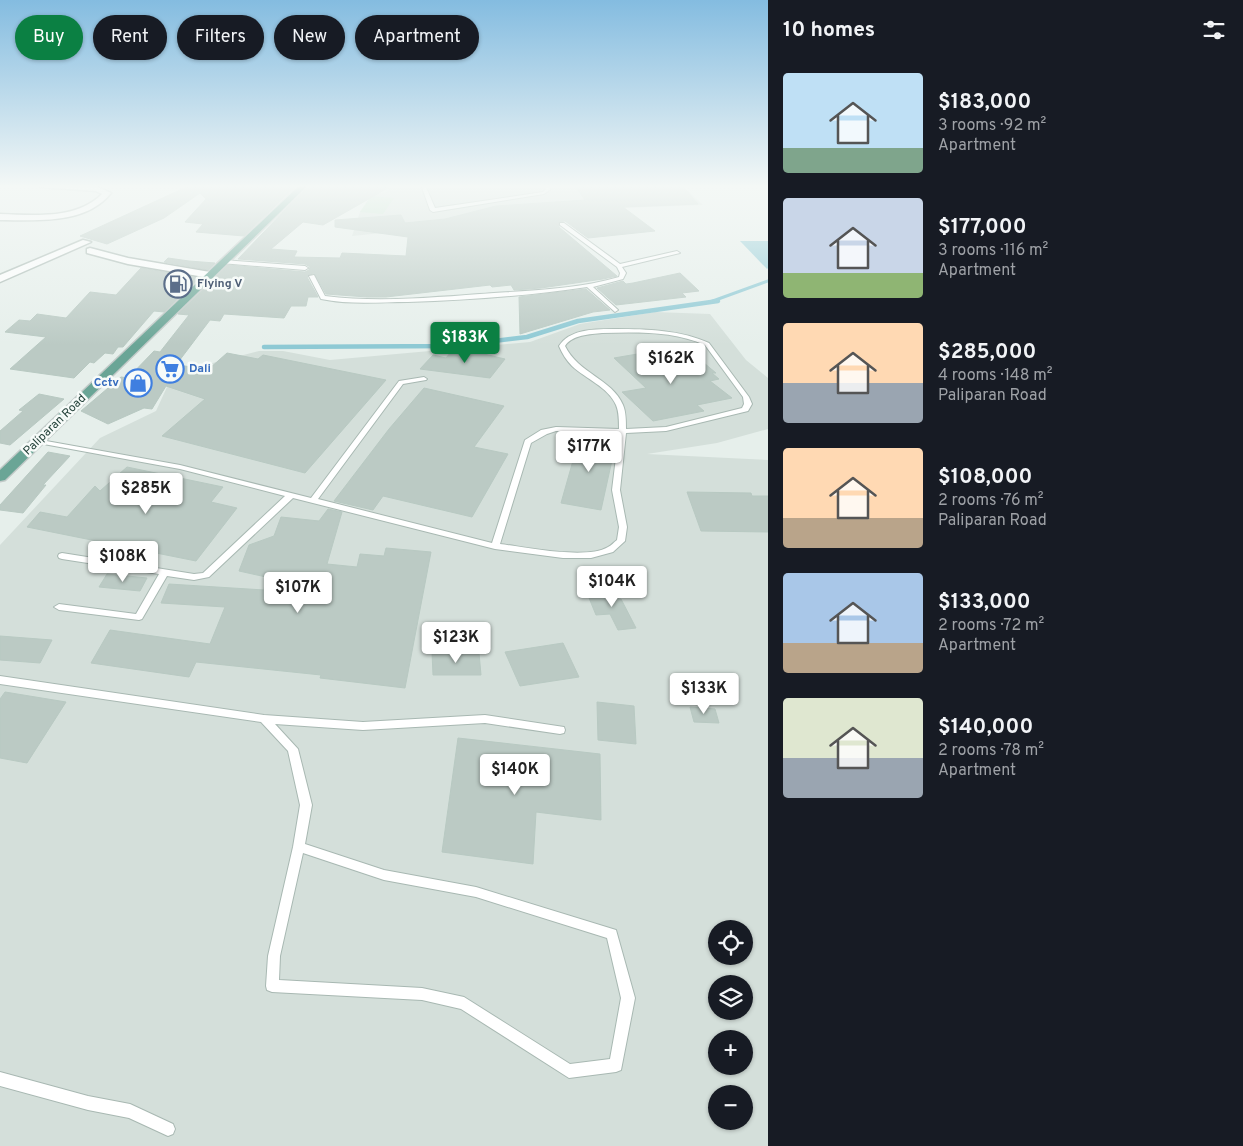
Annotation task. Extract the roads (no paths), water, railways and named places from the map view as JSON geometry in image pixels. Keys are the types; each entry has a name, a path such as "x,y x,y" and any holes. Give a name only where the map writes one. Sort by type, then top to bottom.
{"main road":[{"name":"Paliparan Road","path":"0,477 247,238"}],"street":[{"path":"0,279 88,246 128,261 210,275"}],"lane":[{"path":"312,276 323,298 349,301 494,296 589,286 618,280 623,273 619,266 582,238"},
{"path":"619,266 677,253"},
{"path":"223,262 305,268"},
{"path":"589,286 615,310"},
{"path":"38,441 180,467 495,546 563,555 591,555 610,550 621,542 622,527 616,490 623,431 619,405 610,392 575,365 564,353 562,346 565,341 593,331 656,333 700,339 707,344 746,397 748,404 745,408 666,429 623,431 556,429 544,432 528,442 495,546"},
{"path":"313,501 401,382 424,379"},
{"path":"62,556 194,577 206,575 290,495"},
{"path":"59,607 139,617 164,573"},
{"path":"0,680 264,719 363,726 485,719 560,730"},
{"path":"264,719 293,749 306,805 299,847 274,956 272,986 422,994 464,1003 497,1022 569,1071 616,1065 628,998 612,934 476,892 384,875 299,847"},
{"path":"0,1078 88,1103 130,1111 168,1129"}],"water":[{"path":"740,241 768,241 767,269"}],"waterway":[{"path":"710,302 768,281"},
{"path":"264,347 454,346 527,337 578,321 718,301"}],"place":[{"name":"Flying V","path":"178,284"},
{"name":"Dali","path":"170,369"},
{"name":"Cctv","path":"138,383"}]}
